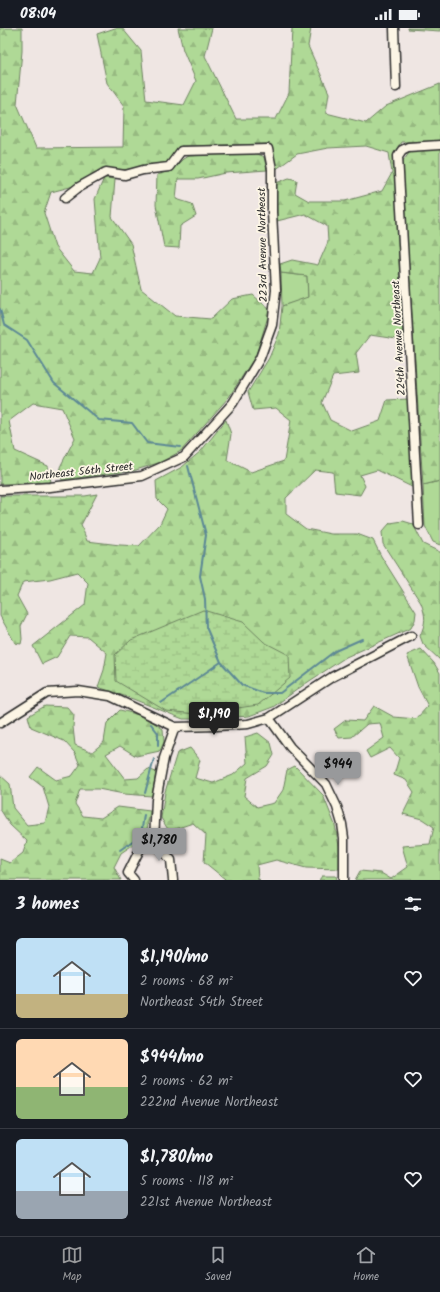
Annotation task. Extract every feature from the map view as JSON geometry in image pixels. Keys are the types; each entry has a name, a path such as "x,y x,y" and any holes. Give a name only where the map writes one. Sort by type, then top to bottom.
{"street":[{"path":"394,28 396,87"},
{"name":"224th Avenue Northeast","path":"419,525 398,156 402,150 408,147 440,145"},
{"name":"223rd Avenue Northeast","path":"65,198 78,187 106,172 125,175 143,170 169,167 181,151 268,149 272,169 272,212 276,290 272,325 260,358 233,403 184,457"},
{"name":"Northeast 56th Street","path":"0,490 50,487 142,476 184,457"},
{"path":"0,723 47,694 78,691 110,696 175,727 248,724 269,718 332,677 411,636"},
{"path":"269,718 290,747 326,784 337,807 344,838 344,880"},
{"path":"173,880 171,860 154,841 156,800 164,758 175,727"},
{"path":"134,880 128,873 140,849 154,841"}],"green space":[{"path":"0,28 22,28 22,51 17,104 36,148 123,147 124,106 107,83 97,34 115,28 122,28 141,51 146,100 184,105 196,81 183,50 178,28 212,28 205,56 236,119 276,119 289,93 292,28 311,28 308,46 329,93 326,113 366,123 386,106 440,84 440,141 401,142 394,153 403,340 370,335 356,353 359,373 333,376 322,402 330,420 352,431 380,421 387,400 408,399 414,488 377,470 360,475 365,486 360,495 335,492 333,472 315,470 286,498 286,514 306,529 331,534 357,534 373,540 381,556 416,612 415,620 411,628 346,657 273,707 249,716 183,719 98,687 104,670 107,653 88,637 70,636 57,657 42,664 33,646 85,605 88,583 77,572 50,579 23,582 17,596 27,614 21,626 21,644 15,643 0,616 0,496 85,496 97,494 81,525 87,541 139,546 160,524 167,509 157,499 156,481 182,467 201,451 226,420 231,434 227,460 251,472 284,461 291,420 276,408 253,410 248,392 269,358 279,334 282,306 308,297 307,276 281,273 280,264 292,260 318,265 328,242 327,226 305,214 277,221 276,183 289,178 297,180 295,193 309,201 345,201 382,191 392,173 389,153 366,146 328,148 297,154 275,170 270,144 181,146 167,164 122,170 102,168 74,186 51,192 44,213 55,247 74,271 93,273 100,258 95,199 104,178 115,179 112,217 131,244 141,289 175,316 211,319 232,299 253,295 270,310 256,355 229,397 181,451 161,462 136,470 62,480 60,467 75,438 62,408 33,403 9,421 15,451 48,466 51,482 0,484"},
{"path":"440,28 440,31 408,29"},
{"path":"440,149 440,481 423,485 402,162 409,152"},
{"path":"254,153 264,157 267,170 226,173 198,179 178,179 176,199 192,204 196,216 180,226 179,248 164,247 156,205 157,175 172,170 188,156"},
{"path":"281,273 307,276 308,298 282,306"},
{"path":"440,481 440,545 433,542 425,526 423,485"},
{"path":"403,521 413,524 423,544 440,552 440,660 423,644 420,636 424,623 424,612 421,603 383,544 382,532 390,523"},
{"path":"203,610 243,622 264,642 289,655 290,678 258,705 197,714 166,711 116,681 115,655 131,640"},
{"path":"421,649 434,663 440,673 440,880 355,880 360,871 381,873 391,879 408,867 402,846 430,844 434,827 422,819 403,814 414,792 406,780 394,775 399,758 390,748 370,758 366,751 384,738 380,723 367,724 352,737 339,738 334,729 346,720 363,721 374,706 394,717 416,719 428,706 418,687 407,655"},
{"path":"45,706 67,707 74,715 73,727 75,745 92,752 104,742 107,723 120,710 144,716 163,729 164,742 160,751 136,756 120,746 106,754 125,779 138,778 148,769 156,772 152,796 124,794 98,789 80,789 75,804 83,816 101,818 118,807 150,811 146,836 121,853 114,867 121,880 0,880 0,859 10,863 23,853 27,841 10,825 0,809 0,775 10,784 13,808 27,825 45,823 49,807 43,787 30,777 38,767 56,780 72,776 80,765 75,753 64,741 31,727 28,716"},
{"path":"258,733 271,743 274,755 267,766 247,778 244,796 257,807 274,803 283,790 287,770 295,766 323,795 335,825 339,846 339,869 306,868 276,860 257,865 258,879 260,880 224,880 225,879 204,862 206,835 193,823 169,831 161,818 165,792 177,753 190,748 200,760 195,778 213,783 233,775 247,763 245,737"},
{"path":"322,876 336,876 337,880 319,880"}],"waterway":[{"path":"0,309 4,325 27,340 54,383 99,420 132,423 147,443 180,447"},
{"path":"188,466 206,535 200,576 205,599 206,627 221,662 242,685 263,693 280,693 335,651 362,639"},
{"path":"161,703 221,662"},
{"path":"151,724 158,733 158,746"},
{"path":"145,793 154,759"},
{"path":"120,850 141,835 144,815"}]}
